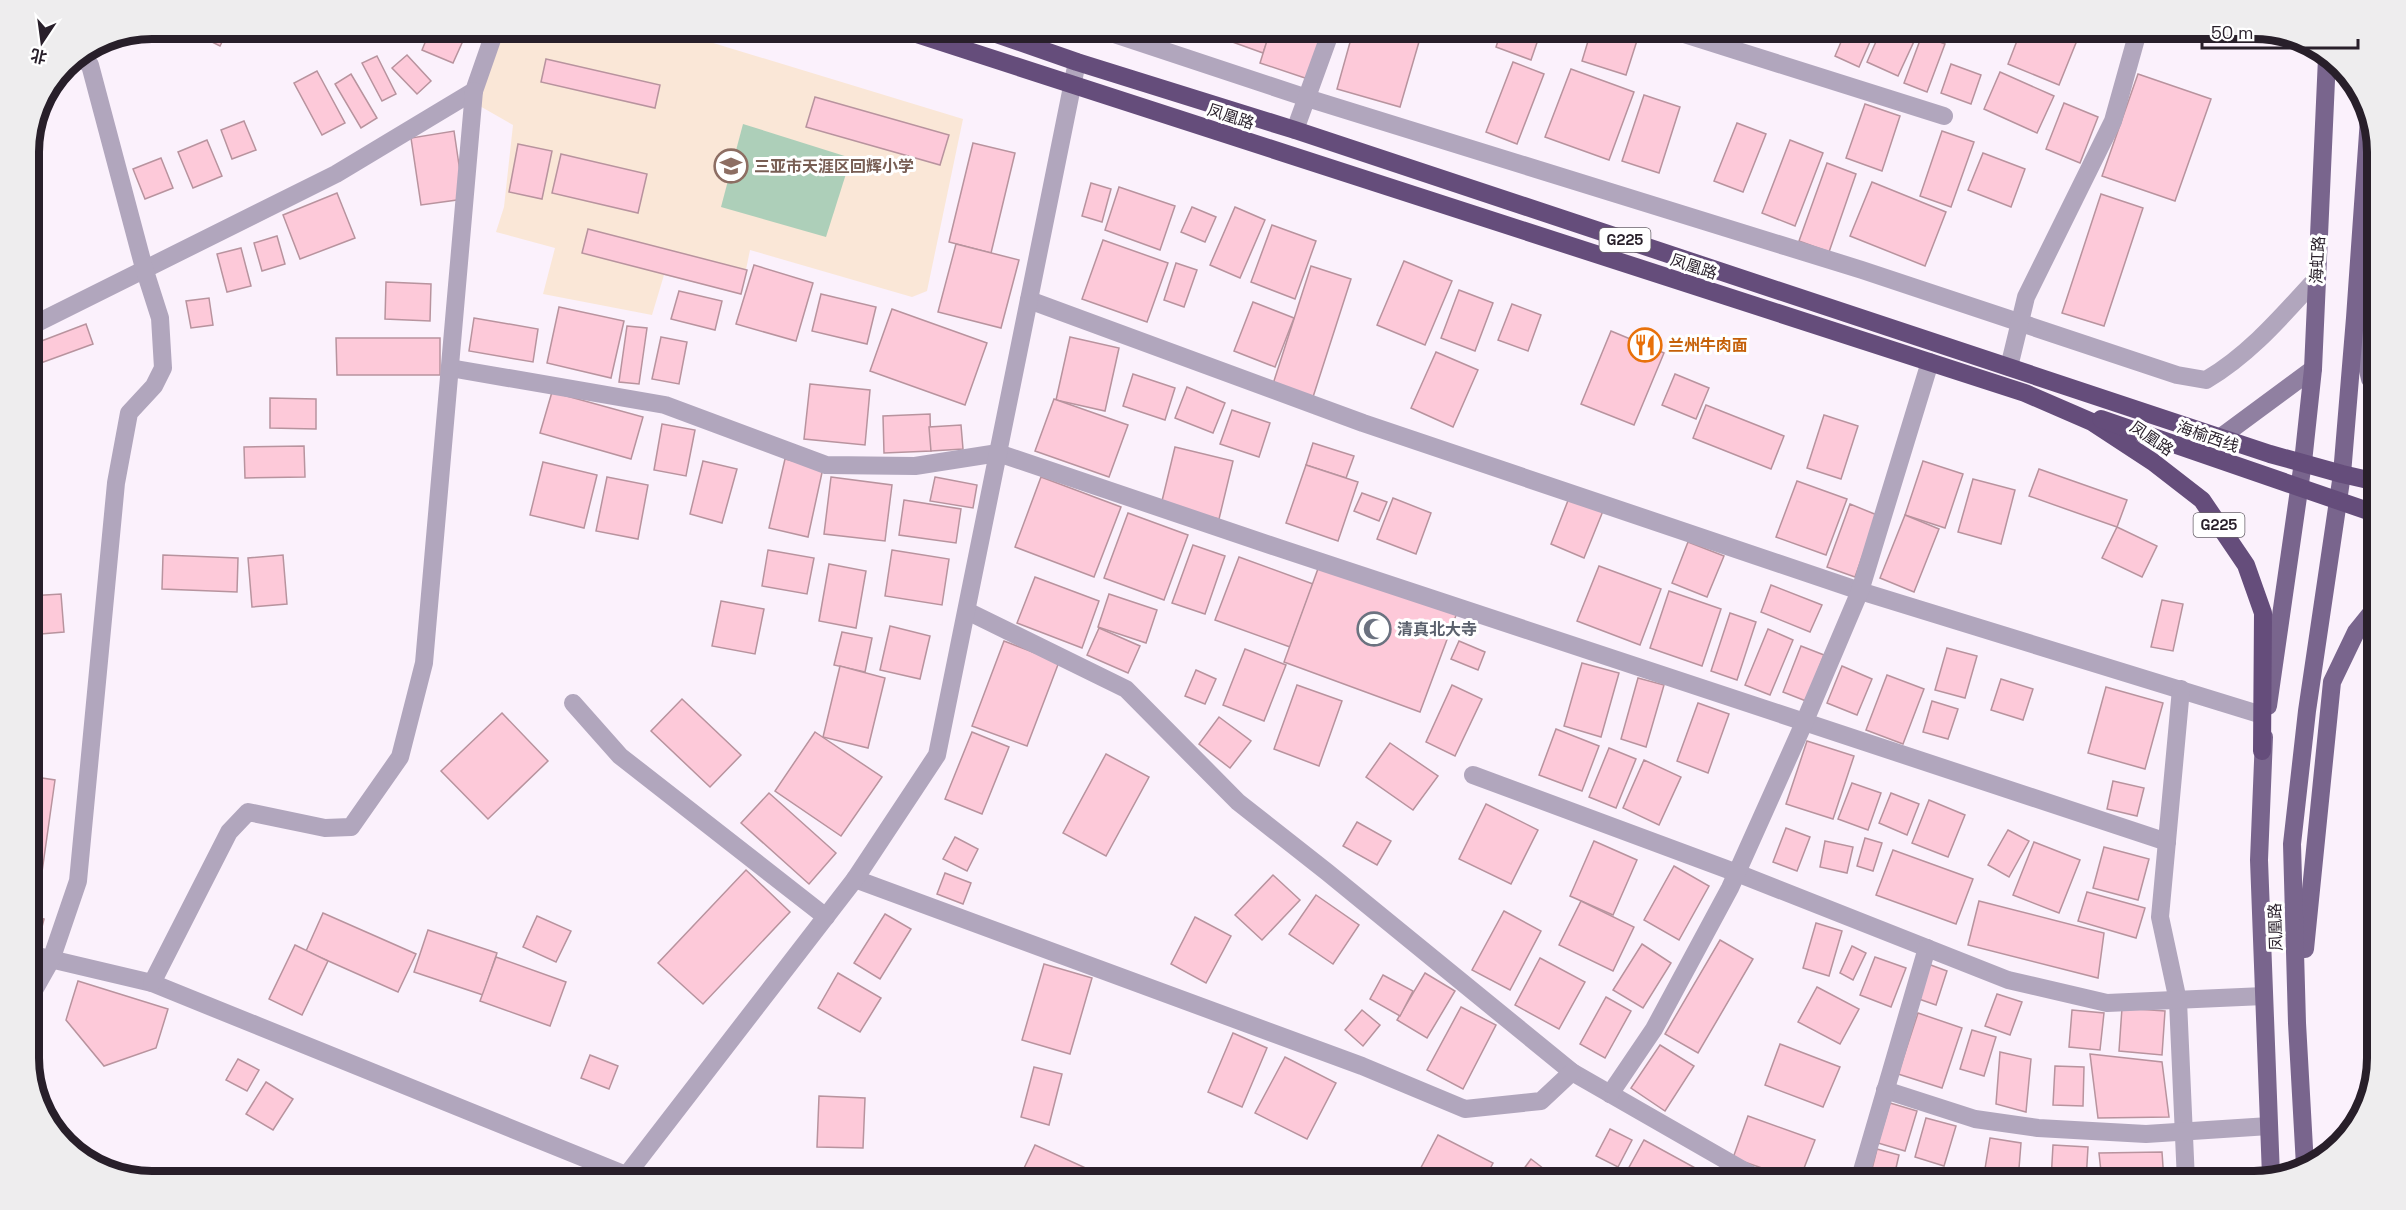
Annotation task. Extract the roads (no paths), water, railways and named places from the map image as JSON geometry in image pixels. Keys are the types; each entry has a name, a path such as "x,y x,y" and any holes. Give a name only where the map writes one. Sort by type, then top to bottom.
{"highway":[{"name":"凤凰路","path":"932,39 2025,393 2092,422 2153,462 2202,500 2246,565 2263,613 2262,751"},
{"name":"凤凰路","path":"1010,39 1295,130 2270,454 2303,462"},
{"name":"海榆西线","path":"2025,393 2367,511"},
{"name":"G225","path":"2303,462 2367,480"}],"main road":[{"name":"海虹路","path":"2303,462 2313,369 2327,66"},
{"path":"2342,474 2367,147"},
{"name":"凤凰路","path":"2271,1170 2259,860 2262,751 2303,462"},
{"name":"凤凰路","path":"2305,1159 2297,1023 2292,844 2307,711 2342,474"},
{"path":"2297,1023 2332,682 2356,632 2367,618"}],"street":[{"path":"152,983 229,832 248,812 325,828 351,827 400,757 424,663 474,91 492,39"},
{"path":"1129,39 1307,98 1862,270 2177,375 2206,380 2227,368 2264,335 2316,279"},
{"path":"1295,130 1328,39"},
{"path":"1700,39 1944,116"},
{"path":"2009,367 2026,297 2113,121 2136,39"},
{"path":"39,981 51,960 78,881 116,483 129,413 154,386 163,368 160,318 144,268 90,65 85,61"},
{"path":"629,1171 855,879 937,755 1077,62"},
{"path":"39,322 336,174 474,91"},
{"path":"1029,300 1363,423 1860,591 2262,715"},
{"path":"2355,318 2367,367"},
{"path":"1610,1094 1654,1029 1737,873 1804,723 1860,591 1930,362"},
{"path":"450,368 665,405 826,465 915,466 998,453 2167,842"},
{"path":"2221,437 2313,369"},
{"path":"967,611 1126,689 1238,802 1572,1072 1743,1171"},
{"path":"2181,689 2160,917 2178,1001 2186,1171"},
{"path":"573,703 620,756 826,916"},
{"path":"1473,775 1737,873 2008,980 2107,1003 2264,996"},
{"path":"855,879 1362,1066 1465,1108 1541,1101 1572,1072"},
{"path":"1862,1171 1927,948"},
{"path":"39,957 152,983 607,1171"},
{"path":"1885,1090 1975,1119 2074,1130 2146,1134 2269,1126"}],"place":[{"name":"三亚市天涯区回辉小学","path":"731,166"},
{"name":"兰州牛肉面","path":"1645,345"},
{"name":"清真北大寺","path":"1374,629"}]}
